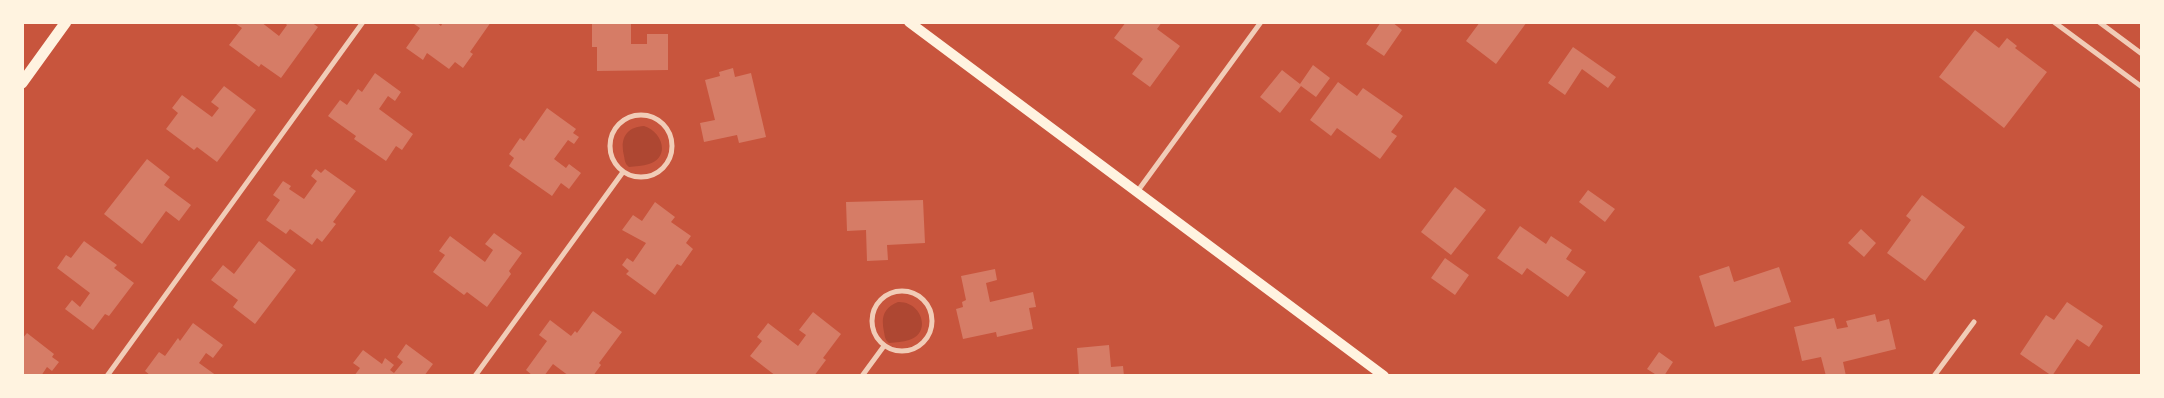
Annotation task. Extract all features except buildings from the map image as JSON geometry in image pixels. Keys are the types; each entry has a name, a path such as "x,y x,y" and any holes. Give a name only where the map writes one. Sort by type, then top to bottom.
{"main road":[{"path":"22,83 66,22"},
{"path":"909,22 1384,376"}],"street":[{"path":"107,376 363,22"},
{"path":"1137,192 1261,22"},
{"path":"2054,22 2142,87"},
{"path":"2099,22 2142,54"},
{"path":"638,115 648,115 658,120 666,127 671,136 672,146 666,164 660,171 651,176 641,178 623,172 615,164 610,154 609,144 612,133 618,124 627,118 638,115"},
{"path":"475,376 623,172"},
{"path":"907,291 916,294 924,300 932,318 928,337 913,349 893,350 884,346 872,329 874,309 887,294 907,291"},
{"path":"1934,376 1974,322"},
{"path":"862,376 884,346"}],"shaded area":[{"path":"644,126 659,138 662,150 660,156 656,161 649,164 629,167 626,164 623,150 625,135 632,129"},
{"path":"898,302 906,303 913,307 921,318 922,325 916,336 907,341 889,343 885,337 883,318 886,310"}]}
